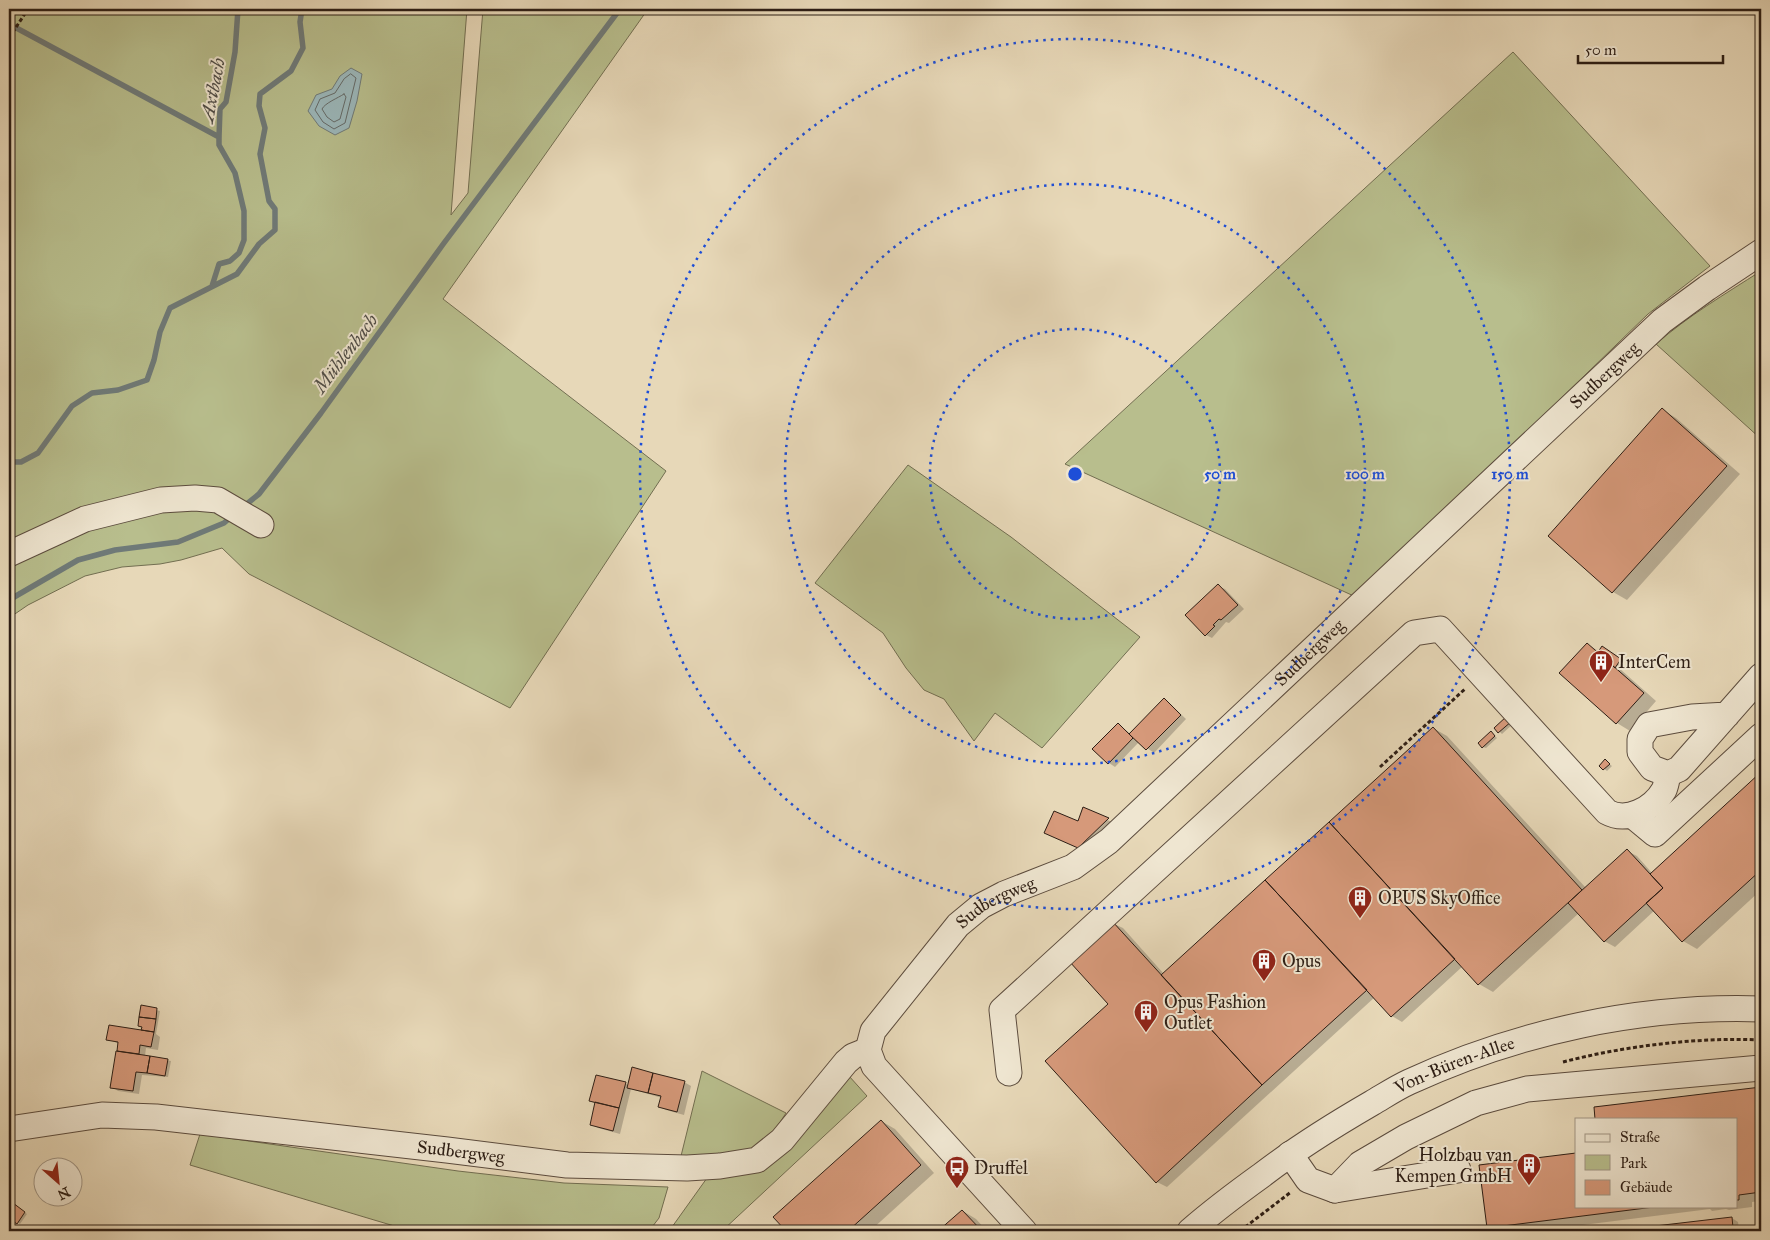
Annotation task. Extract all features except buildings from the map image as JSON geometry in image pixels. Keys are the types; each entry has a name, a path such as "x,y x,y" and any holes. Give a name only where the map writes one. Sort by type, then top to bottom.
{"street":[{"name":"Sudbergweg","path":"9,1129 102,1115 156,1117 567,1165 687,1168 720,1166 757,1160 782,1140 846,1062 853,1056 868,1050 873,1031 958,925 981,906 1004,894 1074,867 1109,841 1662,321 1761,252"},
{"path":"9,554 85,519 162,500 195,498 218,500 255,521"},
{"path":"1009,1073 1002,1010 1414,633 1440,629 1607,812 1616,817 1632,815 1648,807 1664,790 1668,774"},
{"path":"1727,715 1692,717 1649,725 1640,739 1640,752 1652,768 1668,774 1679,769 1727,715 1761,676"},
{"path":"1632,815 1655,834 1761,736"},
{"name":"Von-Büren-Allee","path":"1190,1231 1208,1215 1327,1128 1408,1083 1490,1050 1589,1023 1666,1013 1761,1009"},
{"path":"868,1050 874,1066 1024,1231"},
{"path":"1335,1190 1360,1164 1406,1136 1476,1103 1493,1098 1527,1089 1761,1068"},
{"path":"1290,1154 1308,1180 1335,1190 1458,1170"}],"path":[{"path":"10,36 28,9"},
{"path":"1380,767 1481,674"}],"green space":[{"path":"9,9 467,9 451,215 468,193 483,9 648,9 443,299 666,471 510,708 249,574 222,548 181,560 122,567 85,576 28,605 9,618"},
{"path":"1513,52 1710,266 1648,314 1356,597 1065,464"},
{"path":"1761,271 1761,439 1656,344 1694,315"},
{"path":"908,465 1011,537 1140,637 1042,748 995,713 974,741 944,699 924,690 906,668 883,633 815,583"},
{"path":"702,1071 786,1113 765,1142 758,1147 737,1154 681,1156"},
{"path":"849,1076 867,1096 722,1231 675,1231 672,1227 707,1178 761,1168"},
{"path":"200,1134 458,1171 564,1183 668,1187 659,1218 649,1231 411,1231 190,1165"}],"water":[{"path":"351,68 362,74 357,101 349,128 335,135 319,126 308,111 316,95 332,89 340,76"}],"waterway":[{"name":"Axtbach","path":"212,286 219,264 230,261 239,253 244,240 244,211 235,173 219,145 220,109 226,102 235,52 238,9"},
{"path":"9,462 21,462 38,453 72,406 92,393 118,390 147,380 154,360 160,332 170,308 237,274 259,244 275,230 275,209 269,201 260,154 265,128 259,106 260,94 291,71 303,48 300,22 302,9"},
{"name":"Mühlenbach","path":"243,507 259,494 321,413 444,243 620,9"},
{"path":"9,24 219,137"},
{"name":"Mühlenbach","path":"9,600 78,560 115,550 178,542 224,523 232,516"}],"place":[{"name":"InterCem","path":"1601,683"},
{"name":"OPUS SkyOffice","path":"1360,919"},
{"name":"Opus","path":"1264,982"},
{"name":"Opus Fashion Outlet","path":"1146,1033"},
{"name":"Holzbau van Kempen GmbH","path":"1529,1186"},
{"name":"Druffel","path":"957,1189"}]}
